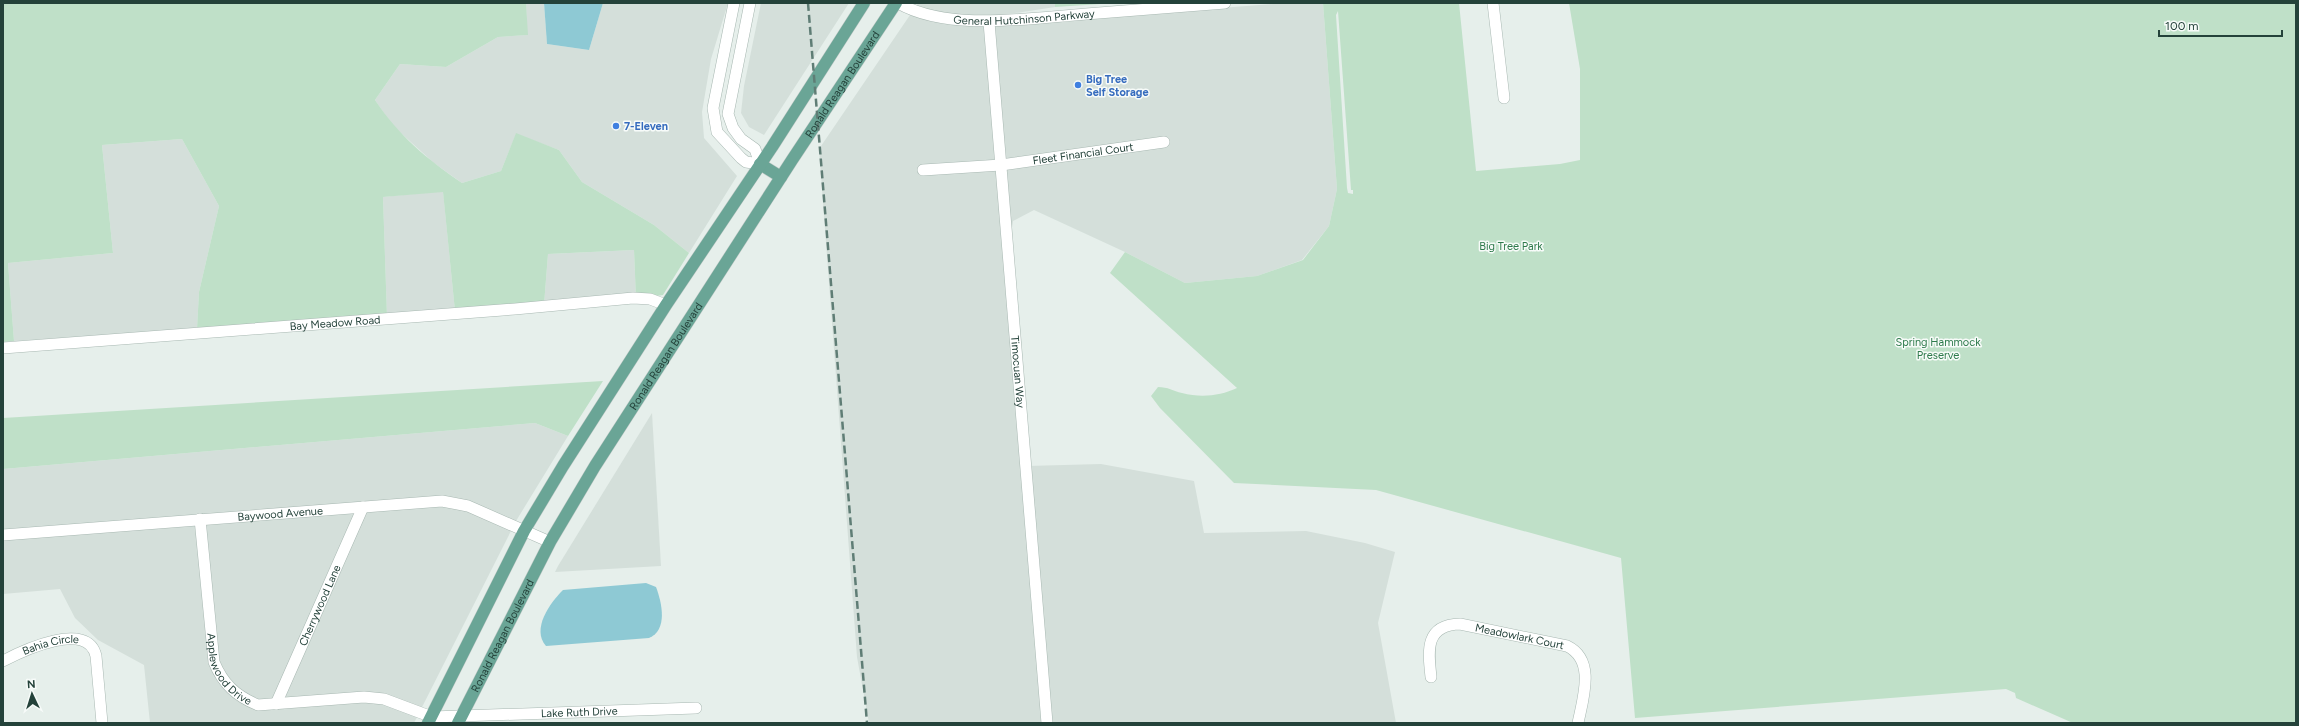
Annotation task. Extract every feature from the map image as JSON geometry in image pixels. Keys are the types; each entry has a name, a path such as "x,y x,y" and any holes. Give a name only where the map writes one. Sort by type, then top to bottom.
{"main road":[{"path":"430,720 524,531 666,305 760,164 864,3"},
{"name":"Ronald Reagan Boulevard","path":"460,719 550,542 634,405 781,177 897,3"},
{"path":"760,164 781,177"}],"street":[{"path":"734,3 713,108 717,132 746,162 760,164 755,149 741,139 733,128 728,114 750,3"},
{"name":"General Hutchinson Parkway","path":"897,3 910,10 950,18 989,22 1225,3"},
{"path":"1493,3 1504,98"},
{"name":"Timocuan Way","path":"989,22 1047,723"},
{"name":"Fleet Financial Court","path":"923,170 1001,165 1164,142"},
{"name":"Bay Meadow Road","path":"3,348 507,310 633,298 650,299 666,305"},
{"name":"Baywood Avenue","path":"3,535 442,501 468,506 550,542"},
{"name":"Cherrywood Lane","path":"276,704 363,507"},
{"name":"Applewood Drive","path":"200,519 214,662 221,678 244,699 258,705 364,697 384,699 430,720"},
{"name":"Meadowlark Court","path":"1431,677 1428,646 1436,632 1452,624 1460,624 1567,646 1576,650 1582,658 1585,671 1585,687 1578,723"},
{"name":"Bahia Circle","path":"3,661 50,642 74,638 84,640 94,649 96,656 102,723"},
{"name":"Lake Ruth Drive","path":"430,720 696,708"}],"shaded area":[{"path":"526,3 544,3 547,44 589,50 603,3 728,3 711,59 702,112 704,138 737,176 689,253 654,225 582,182 559,150 516,134 501,171 462,183 434,163 392,125 375,100 400,64 446,67 498,37 527,35"},
{"path":"761,3 849,3 764,135 749,127 741,113 744,86"},
{"path":"918,3 1055,3 1055,7 989,17 953,15 916,6"},
{"path":"1286,3 1323,3 1337,189 1329,226 1302,260 1257,276 1185,283 1125,252 1034,210 1013,221 1009,249 1027,466 1101,464 1194,481 1204,533 1306,531 1365,543 1395,552 1378,623 1396,723 869,723 857,657 819,149 910,15 952,25 990,26"},
{"path":"182,139 219,206 199,292 197,329 14,341 8,263 113,253 102,145"},
{"path":"443,191 455,311 387,316 383,197"},
{"path":"634,250 636,299 544,305 548,254"},
{"path":"652,413 661,566 555,572 558,566"},
{"path":"535,423 568,436 516,521 414,723 150,723 144,665 98,640 75,618 60,589 3,594 3,469"}],"green space":[{"path":"3,3 526,3 528,35 498,37 446,67 400,64 375,100 394,125 414,146 425,156 462,183 501,171 516,133 559,150 582,182 654,225 689,253 663,295 636,299 634,250 548,254 544,305 455,311 443,192 383,197 387,316 197,329 199,292 219,206 182,139 102,145 113,253 8,263 14,341 3,342"},
{"path":"1055,3 1116,3 1055,7"},
{"name":"Spring Hammock Preserve","path":"1323,3 1459,3 1476,171 1560,164 1580,160 1580,69 1569,3 2296,3 2296,723 2073,723 2016,698 2015,693 2006,689 1635,718 1621,558 1376,490 1234,483 1160,408 1151,396 1158,387 1189,395 1203,396 1224,393 1237,388 1110,273 1125,252 1185,283 1257,276 1303,260 1329,226 1337,189","holes":["1338,11 1351,190 1353,190 1353,194 1348,193 1347,188 1336,15"]},
{"path":"603,381 568,436 535,423 3,469 3,418"}],"water":[{"path":"544,3 603,3 589,50 547,44"},
{"path":"646,583 656,587 662,616 659,629 649,638 546,646 540,632 541,624 548,609 563,590"}],"railway":[{"path":"808,3 867,723"}],"place":[{"name":"Big Tree Self Storage","path":"1078,85"},
{"name":"7-Eleven","path":"616,126"}],"park label":[{"name":"Big Tree Park","path":"1511,246"}]}
